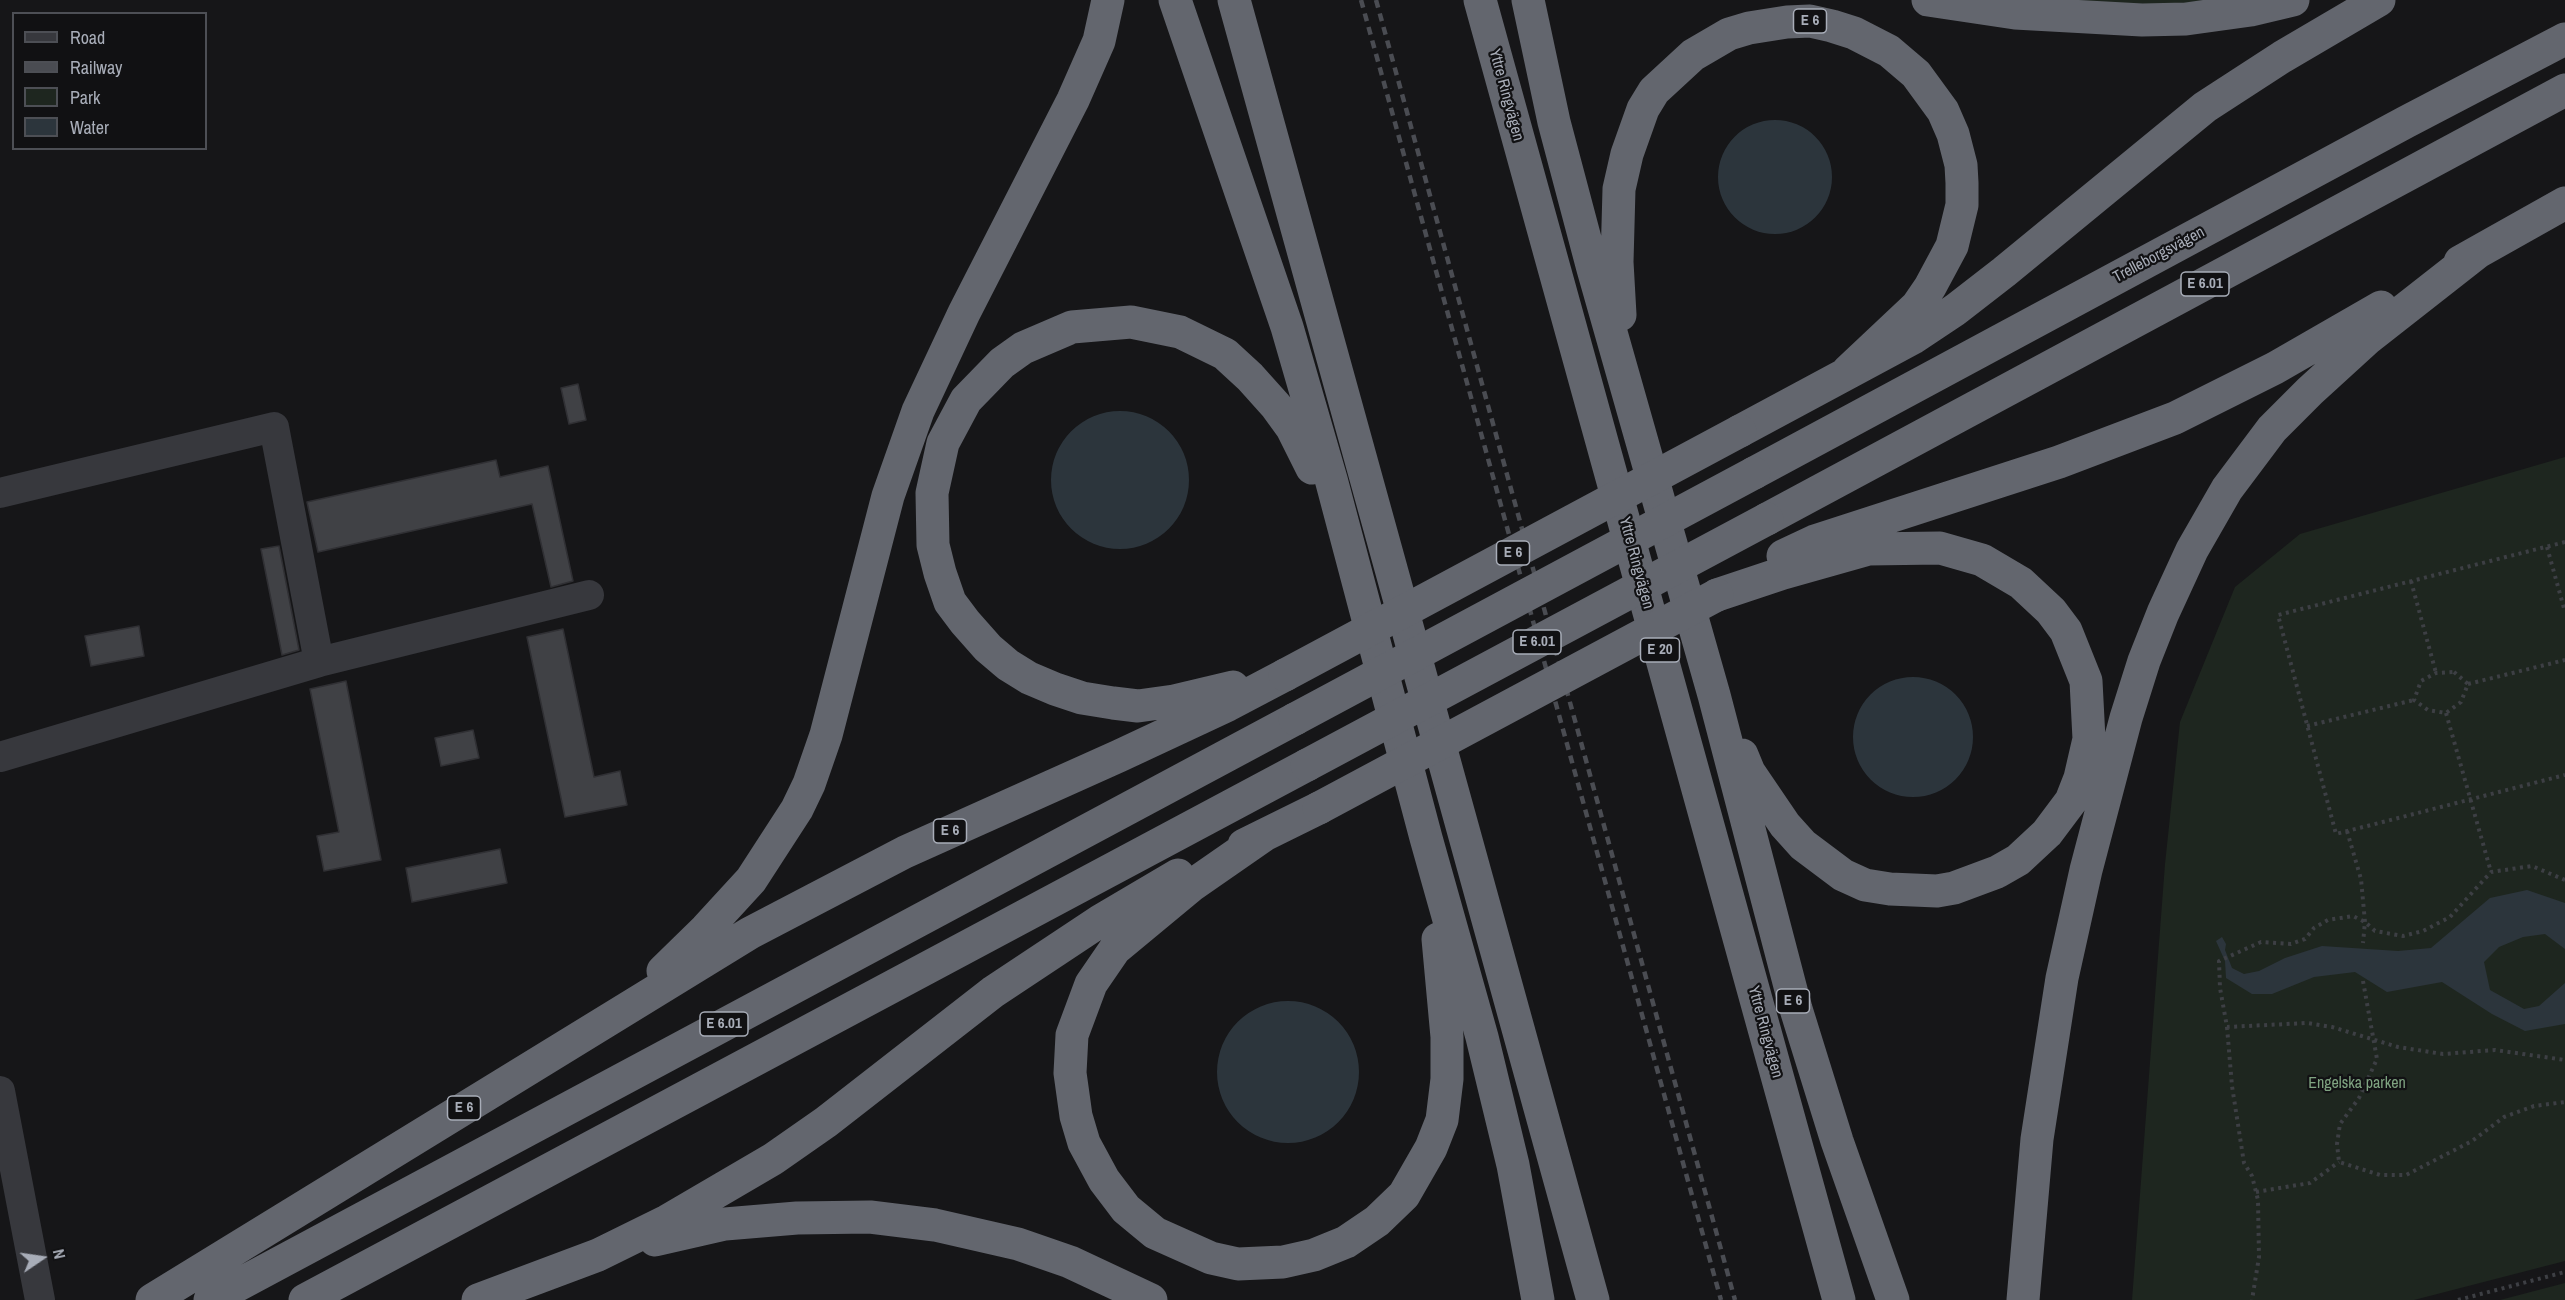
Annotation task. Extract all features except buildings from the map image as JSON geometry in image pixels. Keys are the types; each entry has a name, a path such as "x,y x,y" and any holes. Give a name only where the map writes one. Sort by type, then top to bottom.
{"highway":[{"path":"626,1008 706,929 751,880 797,809 809,784 826,735 888,496 918,411 964,313 1073,100 1099,41 1108,0"},
{"path":"1175,0 1287,327 1331,479 1426,838 1485,1049 1513,1165 1538,1300"},
{"path":"1234,0 1593,1300"},
{"name":"Yttre Ringvägen","path":"1480,0 1839,1300"},
{"path":"1528,0 1554,122 1623,377"},
{"path":"1928,0 2015,13 2142,20 2251,10 2293,0"},
{"path":"1848,371 1912,338 1955,310 2205,107 2282,57 2379,0"},
{"name":"E 6","path":"152,1300 750,933 904,852 1228,705 1285,675 1740,430 1848,371 1917,306 1942,265 1952,246 1962,205 1960,165 1953,134 1943,111 1903,60 1854,33 1810,21 1749,28 1708,44 1676,68 1654,90 1643,110 1627,154 1619,189 1617,262 1623,377 1714,695 1796,1009 1837,1141 1893,1300"},
{"name":"Trelleborgsvägen","path":"210,1300 2406,122 2565,39"},
{"name":"E 6.01","path":"305,1300 2565,90"},
{"path":"478,1300 598,1255 667,1221 772,1159 825,1122 993,992 1100,921 1181,873 1319,808 1717,595 1780,566 1815,541 2059,462 2175,418 2275,368 2565,203"},
{"path":"2023,1300 2037,1139 2062,978 2086,870 2126,718 2163,613 2192,550 2227,489 2272,429 2367,339 2478,252"},
{"path":"1285,675 1174,701 1138,706 1082,698 1029,678 1008,665 988,648 950,602 933,545 932,493 936,469 943,443 966,400 1002,363 1023,348 1072,327 1104,323 1142,323 1180,332 1206,343 1225,354 1250,377 1292,428 1309,461 1359,587"},
{"path":"1714,695 1749,772 1785,825 1803,845 1825,862 1843,875 1865,885 1910,891 1937,891 1974,882 1997,872 2032,848 2071,801 2080,778 2089,739 2089,700 2086,681 2066,631 2051,611 2020,583 1982,560 1940,548 1868,549 1780,566"},
{"path":"1263,836 1191,886 1115,949 1091,984 1072,1035 1070,1073 1076,1116 1084,1143 1104,1180 1126,1209 1155,1233 1210,1258 1239,1264 1283,1262 1314,1255 1346,1242 1377,1221 1404,1196 1431,1148 1442,1120 1447,1079 1447,1037 1426,838"},
{"path":"598,1255 725,1224 796,1218 870,1217 935,1225 1017,1244 1070,1262 1151,1300"}],"street":[{"path":"0,493 274,427 319,662"},
{"path":"0,757 319,662 589,595"},
{"path":"0,1091 40,1300"}],"path":[{"path":"2565,542 2278,615 2336,834 2565,776"},
{"path":"2547,547 2565,612"},
{"path":"2411,581 2436,673"},
{"path":"2468,684 2565,660"},
{"path":"2414,700 2421,681 2436,673 2454,672 2468,684"},
{"path":"2307,726 2414,700 2428,710 2446,712 2462,702 2468,684"},
{"path":"2446,712 2491,872"},
{"path":"2347,831 2361,879 2366,922 2363,943"},
{"path":"2252,1300 2259,1257 2256,1192 2252,1176 2244,1163 2232,1086 2219,962 2261,942 2291,944 2305,939 2314,928 2328,920 2353,916 2366,922 2375,931 2403,936 2423,931 2450,917 2491,872 2532,866 2565,880"},
{"path":"2338,1162 2337,1144 2340,1124 2360,1098 2377,1059 2363,981"},
{"path":"2227,1027 2307,1023 2332,1027 2398,1047 2443,1054 2495,1050 2565,1060"},
{"path":"2338,1162 2380,1175 2406,1175 2472,1141 2504,1117 2534,1106 2565,1102"},
{"path":"2256,1192 2310,1183 2338,1162"},
{"path":"2458,1300 2565,1272"}],"green space":[{"path":"2000,0 2230,0 2132,7"},
{"name":"Engelska parken","path":"2565,457 2565,1261 2414,1300 2132,1300 2165,864 2180,722 2235,587 2300,534"},
{"path":"2565,1283 2565,1300 2500,1300"}],"water":[{"path":"1775,120 1797,125 1815,137 1827,155 1832,177 1827,199 1815,217 1797,229 1775,234 1753,229 1735,217 1723,199 1718,177 1723,155 1735,137 1753,125"},
{"path":"1120,411 1146,416 1169,431 1184,454 1189,480 1184,506 1169,529 1146,544 1120,549 1094,544 1071,529 1056,506 1051,480 1056,454 1071,431 1094,416"},
{"path":"1913,677 1936,681 1956,694 1969,714 1973,737 1969,760 1956,780 1936,793 1913,797 1890,793 1870,780 1857,760 1853,737 1857,714 1870,694 1890,681"},
{"path":"2527,890 2565,903 2565,949 2545,934 2523,937 2499,947 2484,962 2490,990 2524,1009 2539,1006 2565,983 2565,1024 2525,1031 2492,1014 2442,982 2387,992 2355,972 2314,977 2272,994 2252,994 2226,978 2225,961 2216,941 2222,937 2232,968 2244,974 2259,971 2285,958 2322,946 2398,951 2431,948 2490,898"},
{"path":"1288,1001 1315,1006 1339,1021 1354,1045 1359,1072 1354,1099 1339,1123 1315,1138 1288,1143 1261,1138 1237,1123 1222,1099 1217,1072 1222,1045 1237,1021 1261,1006"}],"railway":[{"path":"1361,0 1721,1300"},
{"path":"1376,0 1735,1300"}]}
